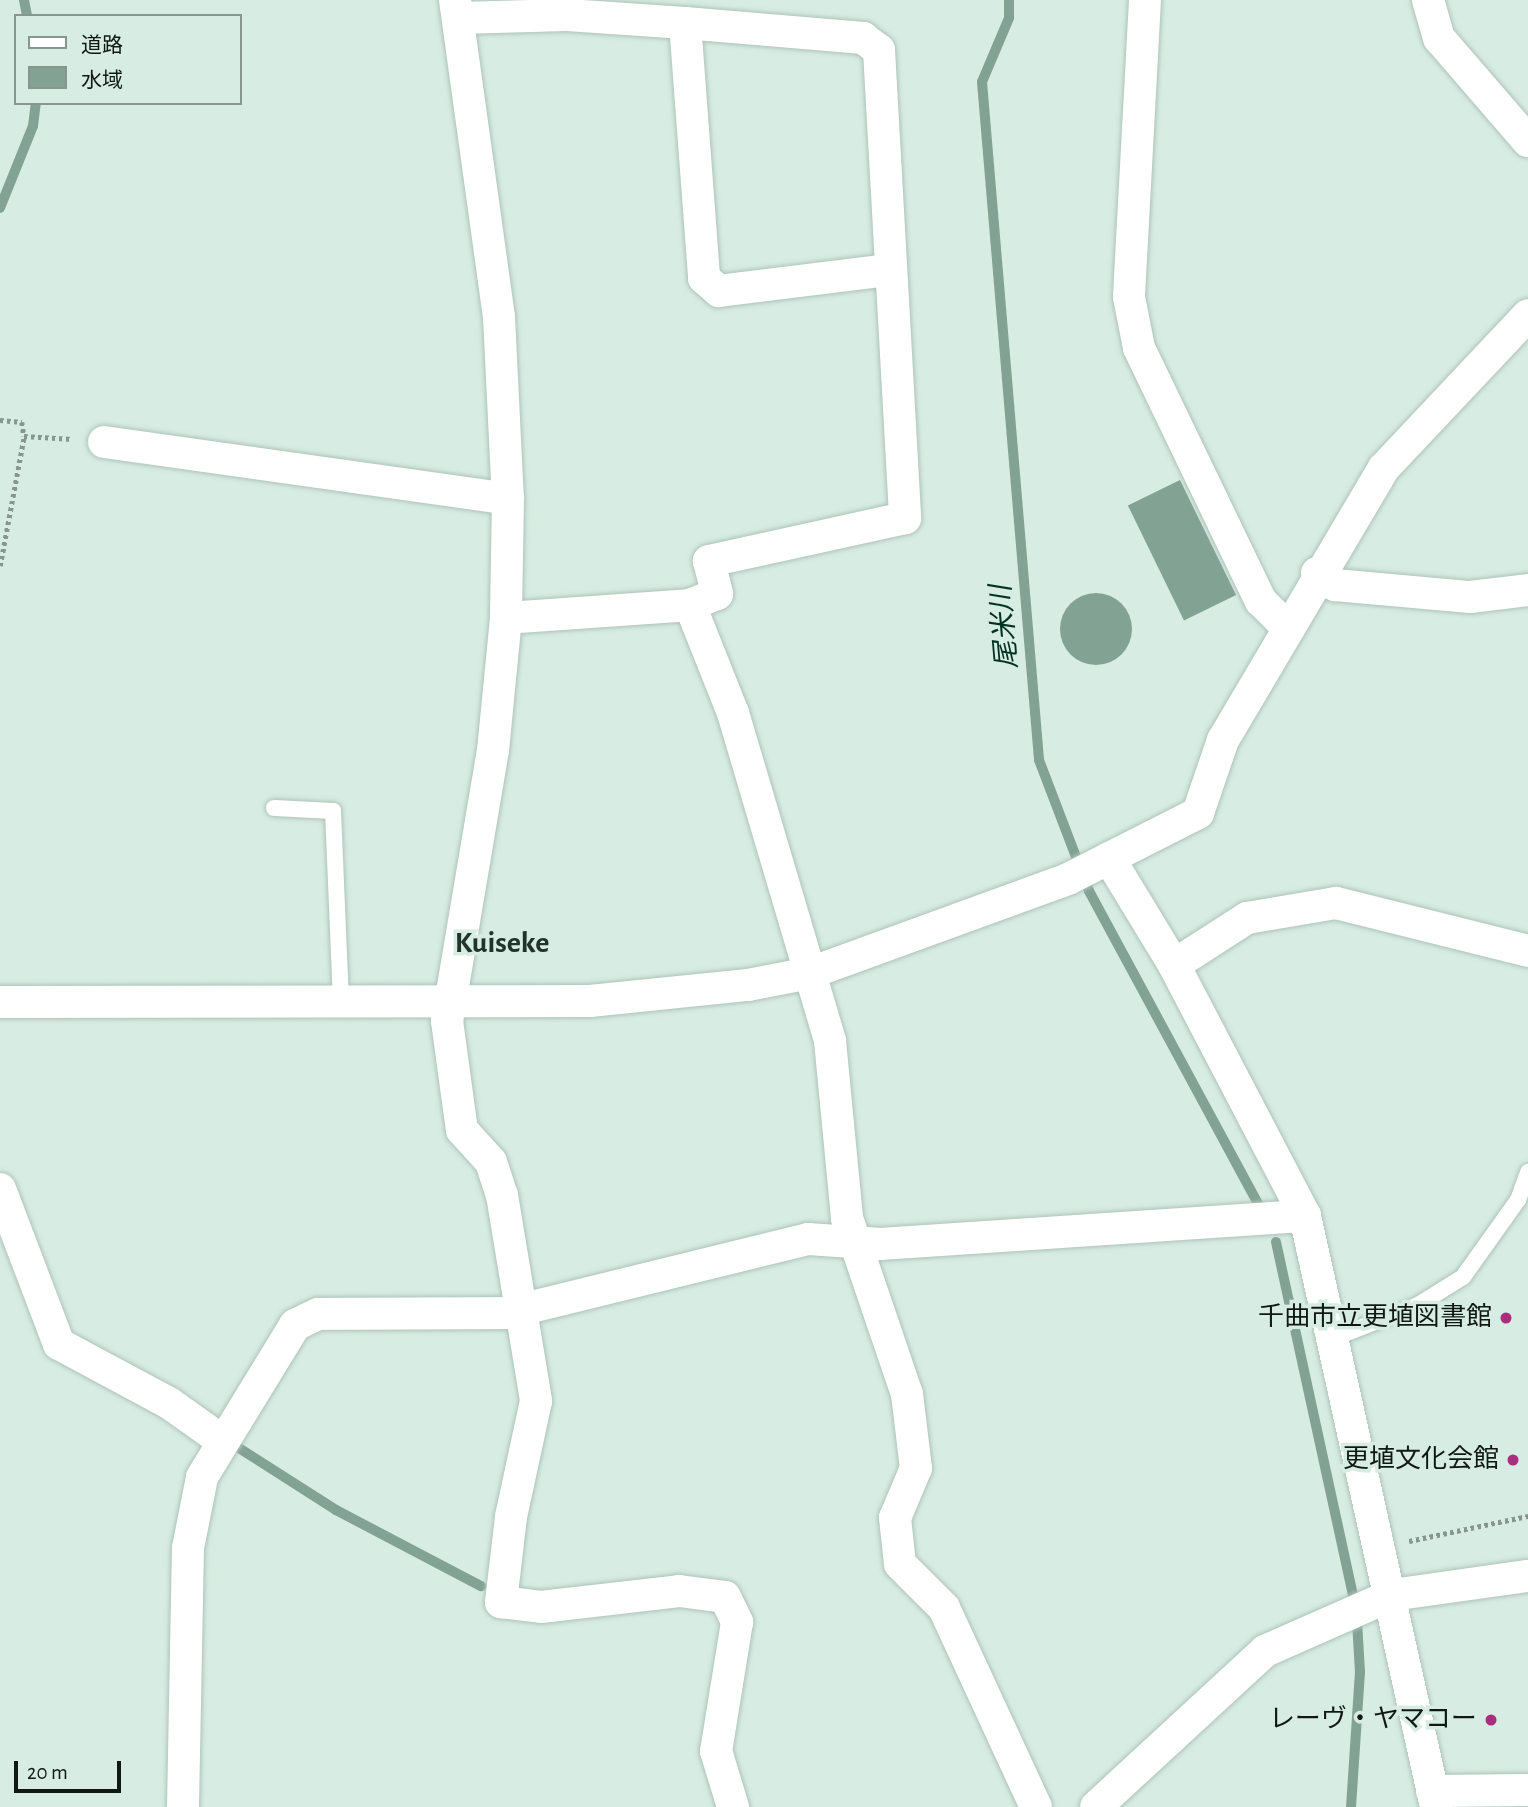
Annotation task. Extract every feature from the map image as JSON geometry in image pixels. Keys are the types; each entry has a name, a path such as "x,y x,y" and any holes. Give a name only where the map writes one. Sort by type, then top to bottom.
{"street":[{"path":"1145,0 1129,297 1139,348 1261,601 1286,626"},
{"path":"1428,0 1439,38 1528,141"},
{"path":"506,618 690,605 717,594 709,561 905,518 888,270 879,50 863,38 685,23 457,9 499,317 508,499 506,618 453,1003 447,1021 462,1130 491,1162 502,1195 536,1401 511,1517 501,1602 541,1607 678,1591 726,1597 737,1622 716,1751 733,1807"},
{"path":"685,23 704,278 719,291 888,270"},
{"path":"0,1002 590,1002 810,973 1068,879 1198,813 1223,740 1317,573 1384,468 1528,315"},
{"path":"104,442 508,499"},
{"path":"1317,573 1335,585 1470,597 1528,590"},
{"path":"690,605 733,713 831,1041 847,1218 907,1394 916,1468 895,1518 900,1564 944,1608 1036,1807"},
{"path":"1104,860 1174,965 1305,1216 1392,1595 1434,1799 1528,1790"},
{"path":"1174,965 1247,918 1336,903 1528,951"},
{"path":"0,1189 59,1344 169,1403 221,1440"},
{"path":"183,1807 188,1548 202,1477 221,1440 295,1325 318,1314 455,1318 522,1309 808,1239 856,1242 1305,1216"},
{"path":"1096,1807 1265,1651 1392,1595 1528,1576"}],"lane":[{"path":"274,807 333,811 341,1004"},
{"path":"1334,1338 1418,1305 1463,1277 1518,1200 1528,1172"}],"path":[{"path":"0,420 22,422 24,436 0,566"},
{"path":"24,436 104,442"},
{"path":"1408,1542 1528,1516"}],"water":[{"path":"1180,480 1236,595 1184,620 1128,505"},
{"path":"1096,593 1116,599 1126,609 1132,629 1126,649 1116,659 1096,665 1076,659 1066,649 1060,629 1066,609 1076,599"}],"waterway":[{"path":"24,0 27,14"},
{"name":"尾米川","path":"1009,0 1009,18 982,82 1039,760 1089,891 1259,1205"},
{"path":"0,208 33,126 36,105"},
{"name":"尾米川","path":"1276,1242 1353,1596"},
{"path":"231,1443 336,1510 481,1586"},
{"name":"尾米川","path":"1351,1807 1360,1672 1357,1621"}],"place":[{"name":"千曲市立更埴図書館","path":"1506,1318"},
{"name":"更埴文化会館","path":"1513,1460"},
{"name":"レーヴ・ヤマコー","path":"1491,1720"}],"district":[{"name":"Kuiseke","path":"502,943"}]}
